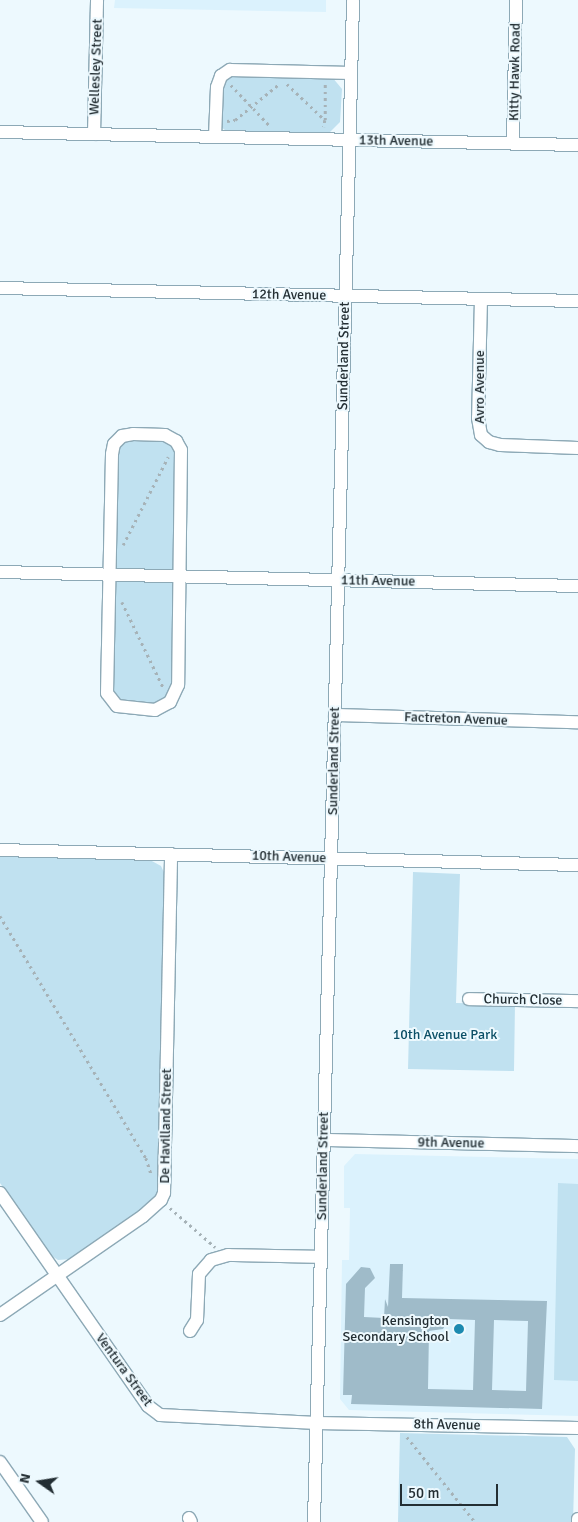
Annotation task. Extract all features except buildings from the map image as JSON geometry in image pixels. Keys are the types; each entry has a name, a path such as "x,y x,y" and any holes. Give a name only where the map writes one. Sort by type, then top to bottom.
{"street":[{"name":"Wellesley Street","path":"94,134 97,0"},
{"name":"Sunderland Street","path":"314,1522 353,0"},
{"name":"Kitty Hawk Road","path":"513,143 516,0"},
{"path":"215,137 216,87 221,76 230,70 351,73"},
{"name":"13th Avenue","path":"0,132 578,145"},
{"name":"12th Avenue","path":"0,288 578,301"},
{"name":"Avro Avenue","path":"482,299 478,418 481,435 489,442 500,445 578,448"},
{"path":"152,434 171,437 181,450 178,576 177,692 166,706 142,710 117,706 107,693 109,574 114,444 122,436 152,434"},
{"name":"11th Avenue","path":"0,572 578,586"},
{"name":"Factreton Avenue","path":"335,715 578,722"},
{"name":"10th Avenue","path":"0,850 578,865"},
{"name":"De Havilland Street","path":"0,1315 161,1200 165,1183 171,854"},
{"name":"Church Close","path":"469,999 578,1001"},
{"name":"9th Avenue","path":"324,1140 578,1146"},
{"name":"Ventura Street","path":"0,1193 148,1406 160,1415 317,1423"},
{"path":"190,1331 197,1320 199,1274 212,1260 228,1255 321,1257"},
{"name":"8th Avenue","path":"317,1423 578,1428"},
{"path":"0,1462 42,1522"}],"path":[{"path":"325,72 325,120"},
{"path":"227,121 235,120 283,81 322,117"},
{"path":"230,84 270,125"},
{"path":"0,916 140,1150 152,1175"},
{"path":"161,1200 215,1247"},
{"path":"397,1424 474,1522"}],"shaded area":[{"path":"115,0 326,0 326,12 114,8"},
{"name":"Kensington Secondary School","path":"355,1154 578,1159 578,1416 349,1410 340,1399 342,1260 349,1260 350,1208 344,1208 344,1166"}],"green space":[{"path":"231,76 332,77 342,89 340,122 329,133 226,131 220,126 223,82"},
{"path":"122,436 176,441 178,685 170,702 129,709 107,693 112,454"},
{"path":"0,856 150,860 161,866 167,879 158,1191 149,1206 71,1259 58,1260 49,1254 0,1183"},
{"name":"10th Avenue Park","path":"413,872 460,874 456,1003 515,1004 514,1071 408,1069"},
{"path":"558,1183 578,1184 578,1381 554,1380"},
{"path":"400,1433 567,1437 575,1449 573,1522 398,1522"}],"place":[{"name":"Kensington Secondary School","path":"459,1329"}]}
